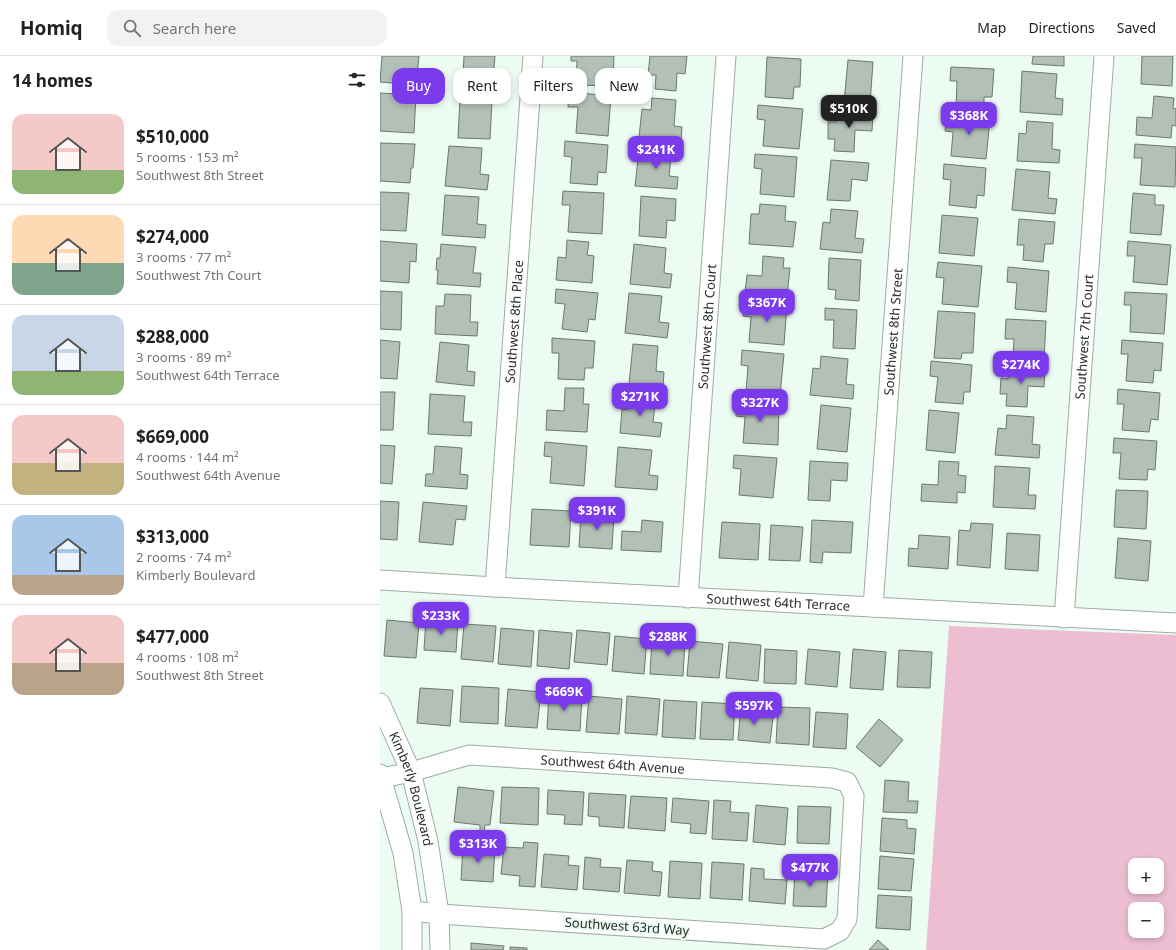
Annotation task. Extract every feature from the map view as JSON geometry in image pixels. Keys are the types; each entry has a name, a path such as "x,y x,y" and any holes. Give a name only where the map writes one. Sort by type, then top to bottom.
{"street":[{"name":"Southwest 8th Place","path":"496,587 533,56"},
{"name":"Southwest 8th Court","path":"688,598 726,56"},
{"name":"Southwest 8th Street","path":"873,607 912,56"},
{"name":"Southwest 7th Court","path":"1064,618 1104,56"},
{"name":"Southwest 64th Terrace","path":"380,580 688,598 1176,623"},
{"name":"Kimberly Boulevard","path":"380,703 411,772 428,842 439,914 440,950"},
{"name":"Southwest 64th Avenue","path":"381,776 411,772 469,754 832,778 847,782 854,796 847,919 840,931"},
{"name":"Kimberly Boulevard","path":"381,776 403,853 412,910 412,950"},
{"name":"Southwest 63rd Way","path":"412,910 439,914 824,939 840,931"}],"shaded area":[{"path":"949,626 1176,635 1176,950 926,950"}],"building":[{"path":"382,56 419,56 418,68 392,68 392,83 380,82"},
{"path":"464,56 495,56 494,68 463,68"},
{"path":"571,56 614,56 614,68 595,68 595,86 587,85 587,68 577,68 577,61 571,61"},
{"path":"650,56 687,56 685,74 677,73 676,91 655,89 656,75 652,75 652,68 649,68"},
{"path":"1033,56 1064,56 1064,66 1032,64"},
{"path":"1142,56 1173,56 1172,86 1141,84"},
{"path":"767,57 801,59 800,87 794,87 793,99 765,97"},
{"path":"848,60 873,62 870,104 844,102"},
{"path":"951,67 994,69 992,97 984,97 984,109 956,107 957,81 950,81"},
{"path":"1022,71 1057,74 1055,98 1063,99 1062,115 1020,112"},
{"path":"380,93 392,94 392,104 416,104 414,133 380,131"},
{"path":"587,94 595,94 595,104 610,104 608,136 576,133 578,107 568,107 568,104 587,104"},
{"path":"1154,96 1174,98 1173,108 1176,109 1176,126 1172,125 1171,138 1136,135 1137,117 1152,118"},
{"path":"652,98 676,100 674,126 682,127 681,141 639,137 642,109 651,110"},
{"path":"460,104 492,104 490,139 458,138"},
{"path":"758,105 803,109 799,149 763,146 765,120 757,119"},
{"path":"837,111 873,112 872,131 855,130 854,152 834,151 835,139 828,139 828,122 836,122"},
{"path":"947,115 990,119 986,159 951,156 953,132 945,131"},
{"path":"1027,121 1053,123 1052,149 1060,150 1059,163 1017,161 1019,133 1026,134"},
{"path":"565,141 608,145 606,173 598,172 597,185 570,183 572,157 564,156"},
{"path":"380,143 415,144 410,183 380,181"},
{"path":"1135,144 1176,147 1175,187 1140,185 1142,158 1134,158"},
{"path":"449,146 482,148 480,174 489,175 487,190 445,186"},
{"path":"647,147 672,149 669,176 678,177 677,189 635,186 638,159 646,160"},
{"path":"755,154 797,157 794,197 760,194 762,169 754,168"},
{"path":"831,160 869,163 867,181 852,179 850,201 827,200"},
{"path":"944,164 986,168 984,196 977,195 976,208 949,205 951,180 943,179"},
{"path":"1016,169 1050,172 1048,198 1057,199 1055,214 1012,210"},
{"path":"563,191 604,193 602,234 568,232 570,205 562,205"},
{"path":"380,192 409,193 406,231 380,230"},
{"path":"1133,193 1155,195 1155,205 1164,205 1161,235 1130,233"},
{"path":"445,195 479,197 477,224 486,225 485,238 442,235"},
{"path":"641,196 676,199 675,221 667,220 666,238 639,236"},
{"path":"760,204 786,206 785,221 796,222 793,247 749,244 751,214 759,214"},
{"path":"831,209 858,211 855,238 864,239 862,253 820,249 823,222 830,223"},
{"path":"942,215 978,218 974,256 939,253"},
{"path":"1019,219 1055,222 1053,244 1045,244 1043,262 1023,260 1024,245 1017,245"},
{"path":"567,240 589,242 587,255 594,256 592,283 556,280 558,257 566,258"},
{"path":"380,241 417,244 416,262 410,261 409,283 380,281"},
{"path":"1128,241 1171,245 1167,285 1133,282 1135,256 1127,256"},
{"path":"441,244 476,247 473,273 481,273 480,287 437,284 437,258 440,258"},
{"path":"634,244 666,248 664,273 672,274 670,288 630,284"},
{"path":"763,256 784,258 783,268 790,268 787,296 745,292 747,275 762,276"},
{"path":"829,258 861,260 859,301 835,299 836,290 828,289"},
{"path":"938,262 982,266 978,307 942,304 944,278 936,277"},
{"path":"1008,267 1049,271 1046,312 1015,309 1017,283 1007,282"},
{"path":"556,289 598,293 595,320 589,319 587,332 562,329 565,304 555,303"},
{"path":"380,291 402,292 401,330 380,329"},
{"path":"1125,292 1167,294 1164,334 1130,332 1131,305 1124,305"},
{"path":"629,293 662,296 659,322 669,323 667,338 625,333"},
{"path":"445,294 471,295 470,322 478,322 477,336 435,334 436,306 444,306"},
{"path":"744,302 787,305 784,345 749,342 751,317 743,316"},
{"path":"825,308 857,310 855,349 833,348 834,320 825,320"},
{"path":"938,311 975,313 973,353 962,353 961,359 934,358"},
{"path":"1006,319 1046,321 1044,360 1013,358 1014,339 1005,339"},
{"path":"552,338 595,341 593,368 585,368 584,380 558,379 559,353 552,353"},
{"path":"380,340 400,342 397,379 380,378"},
{"path":"1122,340 1163,343 1161,371 1154,370 1153,383 1126,381 1128,354 1121,354"},
{"path":"440,342 469,345 467,371 475,372 474,386 436,382"},
{"path":"633,344 658,346 656,371 664,372 663,387 629,384"},
{"path":"742,350 784,354 780,395 746,392 748,366 741,365"},
{"path":"821,356 848,359 846,384 854,385 853,399 810,395 813,368 820,369"},
{"path":"931,361 972,365 970,392 964,392 963,404 935,402 938,377 930,376"},
{"path":"1009,367 1045,369 1044,387 1028,386 1027,407 1006,406 1007,394 1000,394 1001,378 1008,379"},
{"path":"565,388 584,388 583,404 589,404 587,432 546,430 547,410 564,411"},
{"path":"1118,389 1160,393 1158,420 1151,419 1149,432 1122,430 1124,404 1117,404"},
{"path":"380,392 395,392 393,430 380,430"},
{"path":"430,394 465,396 463,422 472,422 471,436 428,434"},
{"path":"630,395 656,397 653,422 662,423 660,437 620,433 622,409 628,410"},
{"path":"737,402 779,404 778,445 743,443 745,417 736,416"},
{"path":"821,405 851,408 847,452 817,449"},
{"path":"929,410 959,413 955,453 926,450"},
{"path":"1007,415 1034,417 1032,444 1040,445 1039,458 995,455 998,428 1006,429"},
{"path":"1114,438 1157,441 1155,470 1148,469 1147,480 1119,479 1121,453 1113,453"},
{"path":"545,442 587,446 584,486 550,483 552,457 544,456"},
{"path":"380,445 395,446 392,484 380,483"},
{"path":"435,446 462,448 460,474 468,475 467,489 425,486 426,474 433,474"},
{"path":"618,447 652,450 649,475 658,476 657,490 615,487"},
{"path":"734,455 777,458 773,498 739,495 741,469 733,468"},
{"path":"810,461 848,463 847,481 831,480 830,501 808,500"},
{"path":"939,461 959,462 958,475 966,476 965,493 957,492 957,503 921,501 922,484 938,485"},
{"path":"995,466 1030,468 1028,495 1036,495 1035,509 993,507"},
{"path":"1116,490 1148,491 1146,529 1114,527"},
{"path":"380,501 399,502 397,540 380,539"},
{"path":"423,502 467,506 465,520 456,519 453,545 419,542"},
{"path":"532,509 571,511 569,547 530,545"},
{"path":"581,513 614,514 612,549 579,547"},
{"path":"642,520 663,522 661,552 621,550 622,531 641,532"},
{"path":"812,520 853,522 851,553 823,552 822,563 810,562"},
{"path":"722,522 760,524 758,560 719,558"},
{"path":"971,523 993,524 990,568 957,565 959,530 970,531"},
{"path":"771,525 803,527 800,561 769,560"},
{"path":"1007,533 1040,535 1038,571 1005,569"},
{"path":"919,535 950,537 948,569 908,566 909,548 918,549"},
{"path":"1118,538 1151,541 1148,581 1115,578"},
{"path":"426,619 458,621 456,652 424,650"},
{"path":"387,620 419,623 416,658 384,656"},
{"path":"464,624 496,626 493,662 461,659"},
{"path":"501,628 534,631 531,667 498,664"},
{"path":"539,630 572,633 569,669 537,666"},
{"path":"577,630 610,633 607,665 574,662"},
{"path":"615,636 647,639 644,674 612,671"},
{"path":"652,638 685,640 683,676 650,674"},
{"path":"690,641 723,644 719,678 687,676"},
{"path":"729,642 761,645 758,681 726,678"},
{"path":"765,649 797,651 796,684 764,683"},
{"path":"808,649 840,652 837,687 805,684"},
{"path":"853,649 886,652 883,690 850,688"},
{"path":"899,650 932,652 930,688 897,687"},
{"path":"462,686 499,688 498,724 460,722"},
{"path":"420,688 453,690 450,726 417,723"},
{"path":"508,689 541,692 537,728 505,726"},
{"path":"549,693 582,695 580,731 547,729"},
{"path":"589,696 622,699 619,734 586,732"},
{"path":"627,696 660,699 657,735 625,733"},
{"path":"664,700 697,702 695,739 662,737"},
{"path":"702,702 735,704 733,740 700,739"},
{"path":"741,705 757,706 757,715 773,717 770,743 738,740"},
{"path":"778,707 810,708 809,745 776,743"},
{"path":"816,712 848,714 846,749 813,747"},
{"path":"879,719 903,740 880,767 856,747"},
{"path":"885,780 909,782 908,801 918,801 917,813 883,812"},
{"path":"458,787 494,791 490,825 485,825 484,831 480,831 480,825 454,822"},
{"path":"502,787 539,788 538,825 500,823"},
{"path":"548,790 584,792 582,825 564,824 565,815 547,814"},
{"path":"589,793 626,795 624,828 599,826 599,817 588,816"},
{"path":"631,796 667,798 665,831 628,828"},
{"path":"673,798 709,801 706,834 690,833 691,824 671,822"},
{"path":"714,800 731,801 730,812 749,813 747,841 712,839"},
{"path":"756,805 788,808 785,845 753,842"},
{"path":"798,806 831,807 829,844 797,843"},
{"path":"882,818 907,820 907,828 916,829 914,854 880,851"},
{"path":"524,842 538,843 535,887 519,886 520,876 501,874 504,847 523,848"},
{"path":"463,845 495,847 493,882 461,880"},
{"path":"544,854 569,856 568,865 579,866 577,890 541,887"},
{"path":"880,856 914,859 911,891 878,889"},
{"path":"585,857 601,859 600,867 621,868 619,892 583,889"},
{"path":"627,860 653,862 652,871 662,872 660,896 624,893"},
{"path":"670,861 702,863 700,899 668,897"},
{"path":"712,862 744,864 742,900 710,898"},
{"path":"751,868 764,869 764,879 787,880 785,904 749,901"},
{"path":"795,870 828,871 826,907 793,906"},
{"path":"878,895 912,897 910,930 876,928"},
{"path":"878,940 889,950 869,950"},
{"path":"471,943 504,946 503,950 471,950"},
{"path":"510,947 527,948 527,950 510,950"}]}
